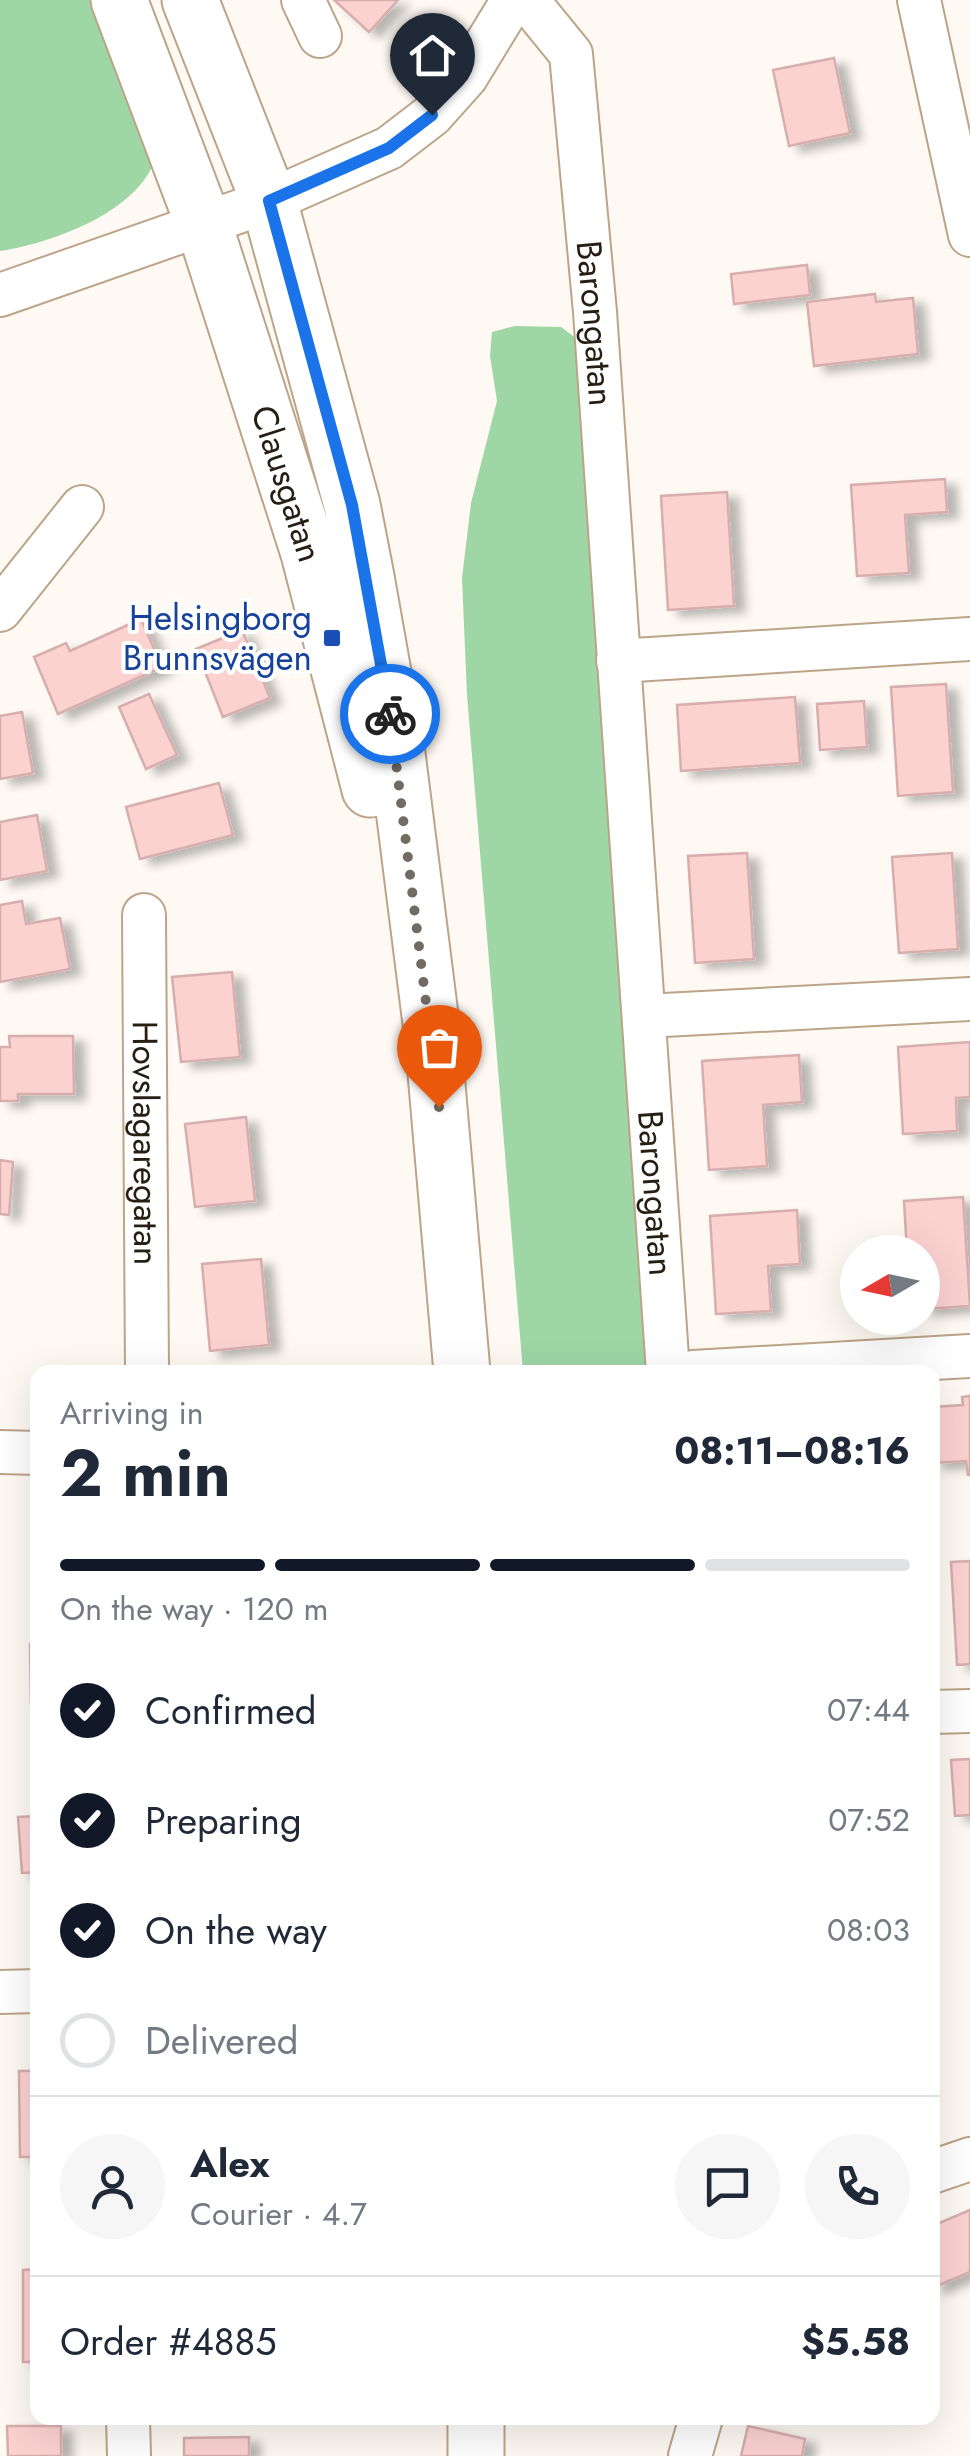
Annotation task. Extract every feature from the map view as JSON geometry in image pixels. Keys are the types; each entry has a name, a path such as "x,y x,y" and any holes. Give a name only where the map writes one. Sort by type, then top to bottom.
{"main road":[{"name":"Clausgatan","path":"120,0 204,225 308,552 433,1040"},
{"name":"Clausgatan","path":"190,0 269,201 352,505 396,746 433,1040 461,1365"},
{"path":"476,2425 476,2456"}],"street":[{"path":"0,294 269,201 389,148 432,115 466,77 513,0"},
{"name":"Barongatan","path":"526,0 572,54 595,312 668,1365"},
{"path":"919,0 970,234"},
{"path":"0,610 82,508"},
{"path":"618,660 970,639"},
{"name":"Hovslagaregatan","path":"144,915 147,1365"},
{"path":"644,1016 970,999"},
{"path":"814,1365 970,1356"},
{"path":"0,1452 30,1452"},
{"path":"940,1712 970,1711"},
{"path":"0,1992 30,1991"},
{"path":"940,2169 970,2159"},
{"path":"128,2425 129,2456"},
{"path":"690,2456 700,2425"}],"green space":[{"path":"0,0 105,0 156,157 147,177 113,209 44,241 0,251"},
{"path":"515,326 561,327 577,339 649,1365 522,1365 467,695 462,578 471,503 497,401 490,356 492,332"}],"building":[{"path":"334,0 398,0 369,32"},
{"path":"834,58 850,133 789,146 773,70"},
{"path":"807,265 810,295 734,304 731,274"},
{"path":"875,294 876,302 913,298 918,354 814,366 807,302"},
{"path":"945,479 947,512 905,515 909,573 857,576 851,485"},
{"path":"727,492 734,606 668,610 661,496"},
{"path":"141,619 162,667 58,714 34,657 66,643 70,651"},
{"path":"242,630 270,698 223,717 196,649"},
{"path":"946,684 953,792 898,796 891,687"},
{"path":"149,694 177,755 146,769 119,707"},
{"path":"795,697 800,763 681,771 677,705"},
{"path":"864,701 867,747 820,750 817,704"},
{"path":"22,712 33,773 0,779 0,716"},
{"path":"219,783 233,835 140,859 126,807"},
{"path":"37,815 47,871 0,880 0,822"},
{"path":"747,853 754,959 695,963 688,856"},
{"path":"952,853 958,949 899,953 892,857"},
{"path":"22,901 26,924 60,918 70,969 0,982 0,905"},
{"path":"232,972 240,1057 181,1062 172,977"},
{"path":"9,1036 73,1036 74,1094 18,1094 18,1101 0,1101 0,1047 10,1047"},
{"path":"970,1042 970,1097 956,1098 957,1131 903,1134 898,1047"},
{"path":"799,1055 802,1102 763,1105 767,1166 709,1170 702,1061"},
{"path":"246,1117 255,1201 195,1207 185,1124"},
{"path":"0,1160 13,1162 9,1215 0,1214"},
{"path":"963,1197 970,1306 940,1308 940,1235 906,1235 904,1201"},
{"path":"797,1210 800,1264 768,1266 771,1311 716,1314 710,1216"},
{"path":"261,1259 269,1345 210,1351 202,1264"},
{"path":"970,1396 970,1475 966,1461 940,1463 940,1406 963,1405 962,1397"},
{"path":"970,1561 970,1664 957,1665 951,1562"},
{"path":"970,1759 970,1815 955,1816 951,1760"},
{"path":"30,1816 30,1872 22,1873 18,1817"},
{"path":"19,2071 30,2071 30,2157 20,2157"},
{"path":"970,2210 970,2272 940,2285 940,2223"},
{"path":"23,2270 30,2270 30,2362 23,2362"},
{"path":"7,2426 61,2426 61,2456 8,2456"},
{"path":"748,2426 805,2439 802,2456 741,2456"},
{"path":"249,2437 249,2456 184,2456 184,2438"}],"way so far":[{"path":"390,714 439,1107"}],"place":[{"name":"Helsingborg Brunnsvägen","path":"332,638"}],"route":[{"path":"390,714 352,505 269,201 389,148 432,115"}]}
